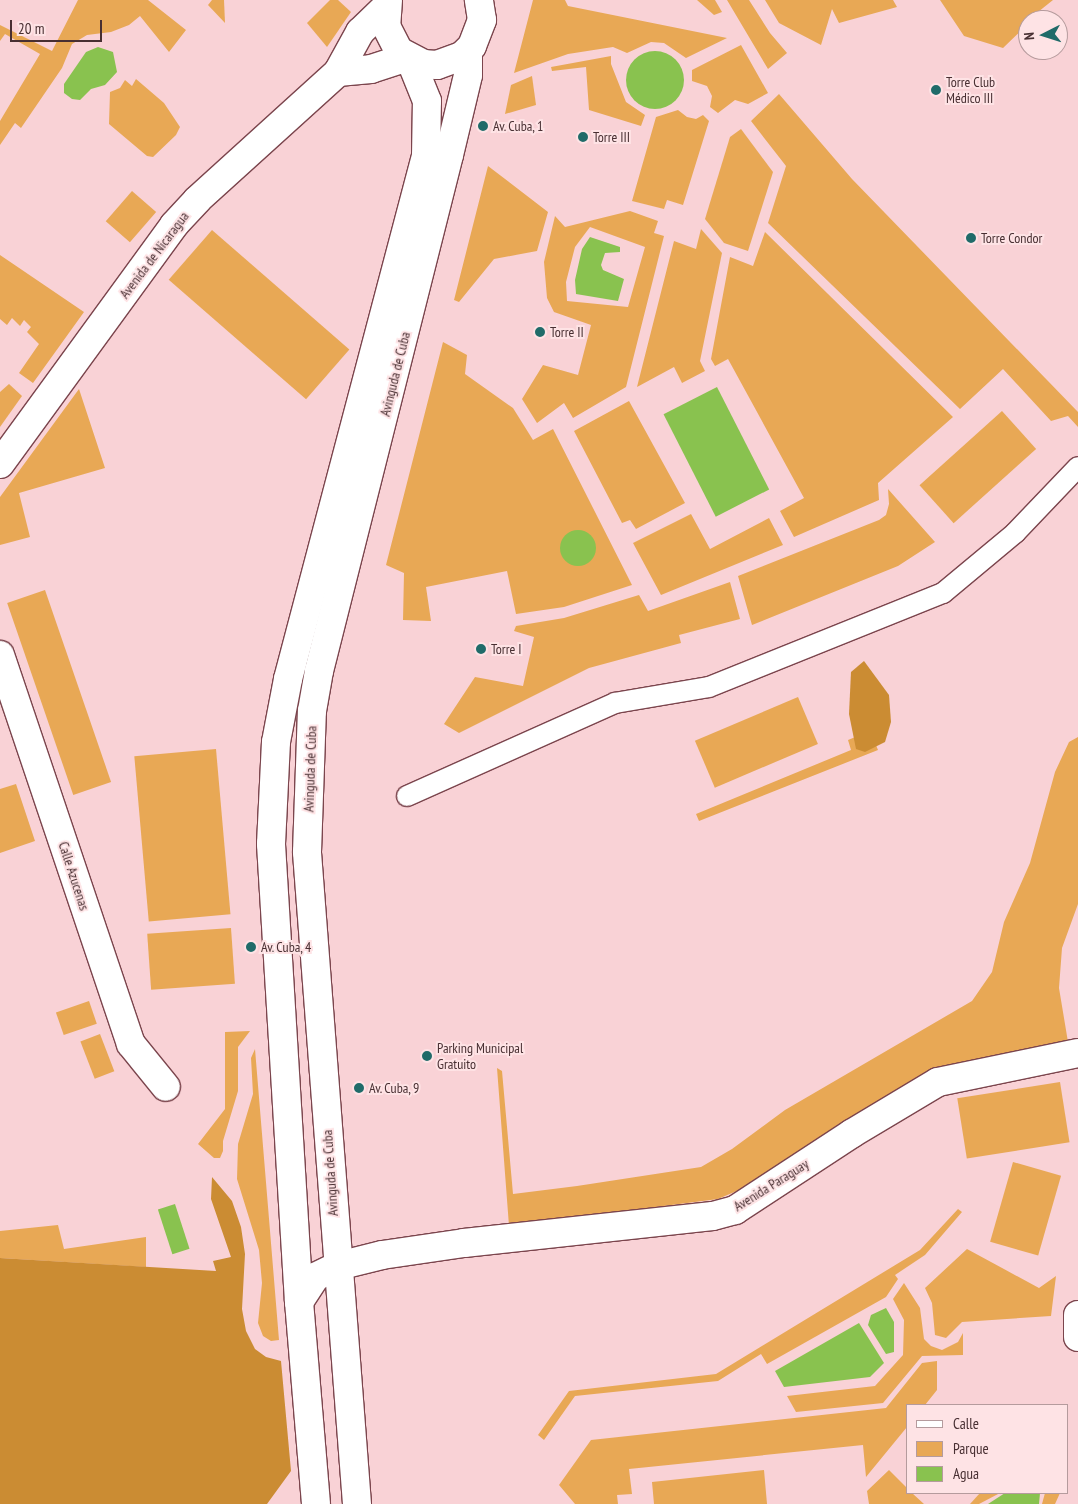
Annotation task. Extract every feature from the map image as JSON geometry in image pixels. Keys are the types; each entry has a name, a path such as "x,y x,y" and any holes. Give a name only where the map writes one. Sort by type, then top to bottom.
{"main road":[{"path":"338,72 371,69 408,58 437,65 450,62 468,51 479,34 482,2"},
{"name":"Avinguda de Cuba","path":"316,1504 299,1302 271,844 276,742 288,679 426,156 427,101 408,58 391,39 386,26 388,3"},
{"name":"Avenida de Nicaragua","path":"0,464 174,226 197,200 338,72 360,32 388,3"},
{"name":"Avinguda de Cuba","path":"358,1504 332,1205 308,852 312,711 319,671 468,75 468,51"},
{"name":"Calle Azucenas","path":"0,655 131,1044 166,1087"},
{"name":"Avenida Paraguay","path":"299,1302 315,1277 338,1266 382,1255 464,1243 714,1216 735,1210 851,1134 938,1082 1078,1053"},
{"path":"332,1205 344,1231 356,1244 382,1255"},
{"path":"1078,1315 1078,1337"}],"street":[{"path":"407,796 615,703 709,688 943,593 1016,534 1078,467"}],"green space":[{"path":"78,0 148,0 186,30 169,52 140,16 129,25 111,32 87,35 72,44 62,68 21,128 15,123 0,145 0,121 40,54 5,34 0,41 0,25 52,51"},
{"path":"212,0 224,0 225,23 208,5"},
{"path":"330,0 338,0 351,12 327,47 307,23"},
{"path":"533,0 565,0 568,6 727,38 686,58 664,43 651,42 627,53 613,47 568,54 514,73"},
{"path":"697,0 715,0 722,12 714,15"},
{"path":"727,0 749,0 770,33 787,53 768,69"},
{"path":"765,0 893,0 897,7 839,23 832,9 821,45 779,23"},
{"path":"940,0 1053,0 1040,10 1018,10 1018,34 1003,48 964,36"},
{"path":"741,45 768,93 748,104 735,100 718,113 710,107 712,96 707,86 692,81 692,70"},
{"path":"611,56 611,64 626,102 645,115 641,126 589,110 586,67 552,71 551,67"},
{"path":"532,76 536,105 505,114 511,85"},
{"path":"136,79 164,103 180,127 176,135 153,157 147,156 109,124 110,92 120,88 125,80 132,86"},
{"path":"779,94 852,179 1078,412 1078,427 1068,416 1051,421 1003,369 960,409 768,223 786,166 751,121"},
{"path":"678,110 687,117 696,119 703,115 709,121 683,205 667,200 664,209 632,201 656,117"},
{"path":"741,129 773,172 748,251 724,243 705,219 730,137"},
{"path":"488,166 548,212 537,251 494,259 459,302 454,300"},
{"path":"132,191 156,212 130,242 106,221"},
{"path":"630,211 658,221 654,233 664,236 626,387 573,418 564,403 537,423 522,399 543,365 578,375 591,325 554,312 547,298 544,262 555,216 565,227","holes":["590,227 645,247 628,307 567,301 566,282 575,247"]},
{"path":"701,229 722,253 700,361 705,371 682,383 674,367 637,387 674,241 696,249"},
{"path":"212,230 349,349 306,399 169,280"},
{"path":"765,232 953,417 878,483 879,500 794,537 780,511 804,498 728,359 715,366 711,359 730,257 753,266"},
{"path":"0,255 84,312 33,383 19,373 39,344 27,332 31,327 24,320 20,326 12,318 7,325 0,319"},
{"path":"443,342 467,355 465,374 513,408 533,440 553,429 632,585 564,607 516,614 507,571 426,587 431,621 403,620 404,573 386,565"},
{"path":"9,384 22,396 0,427 0,392"},
{"path":"79,389 105,468 19,493 30,537 0,545 0,497"},
{"path":"629,401 685,503 636,529 630,520 622,523 574,431"},
{"path":"1002,411 1036,449 954,523 920,485"},
{"path":"888,489 935,542 898,566 752,625 738,576 879,520 886,515 889,504"},
{"path":"691,514 710,549 769,518 783,545 661,595 633,543"},
{"path":"730,582 740,619 679,635 681,643 589,668 459,733 444,724 475,677 523,686 534,637 514,631 516,626 564,618 639,595 648,611"},
{"path":"45,590 111,782 73,795 7,603"},
{"path":"798,697 818,744 715,788 695,741"},
{"path":"870,731 878,750 699,821 696,814 851,750 848,740"},
{"path":"1078,737 1078,904 1062,948 1059,988 1068,1042 935,1072 753,1184 718,1199 509,1226 497,1068 502,1071 513,1194 577,1186 701,1167 732,1149 785,1110 972,1001 992,972 1004,922 1030,863 1055,772 1069,742"},
{"path":"216,749 230,914 149,922 134,756"},
{"path":"16,784 35,841 0,853 0,789"},
{"path":"231,928 235,984 151,990 147,934"},
{"path":"89,1001 97,1024 64,1035 56,1012"},
{"path":"250,1031 238,1047 238,1091 223,1141 223,1151 220,1158 214,1158 198,1144 225,1109 225,1032"},
{"path":"100,1034 114,1071 95,1079 80,1042"},
{"path":"255,1049 279,1340 271,1341 263,1336 258,1323 262,1283 259,1250 237,1179 238,1144 253,1094 251,1058"},
{"path":"1060,1082 1070,1142 967,1159 957,1098"},
{"path":"1013,1162 1061,1176 1038,1256 990,1242"},
{"path":"958,1209 962,1212 925,1255 895,1275 898,1279 886,1297 767,1364 761,1354 718,1381 575,1396 544,1440 538,1435 569,1391 716,1374 920,1250"},
{"path":"58,1225 64,1249 146,1237 146,1267 0,1258 0,1231"},
{"path":"967,1249 1039,1288 1056,1276 1051,1316 962,1322 946,1338 935,1335 932,1303 925,1288"},
{"path":"904,1283 920,1308 924,1339 931,1346 942,1350 958,1342 963,1333 963,1355 922,1356 883,1403 796,1412 787,1396 875,1386 903,1355 904,1320 893,1299"},
{"path":"937,1361 937,1390 926,1404 906,1404 906,1428 866,1477 863,1445 629,1469 632,1494 617,1495 618,1504 575,1504 559,1485 591,1440 886,1408 922,1363"},
{"path":"764,1470 767,1504 654,1504 652,1482"},
{"path":"889,1470 906,1487 906,1494 913,1494 924,1504 869,1504 867,1491"},
{"path":"979,1494 998,1494 979,1504 970,1504"},
{"path":"1045,1494 1060,1494 1055,1504 1042,1504"}],"shaded area":[{"path":"864,661 889,695 891,722 885,742 865,752 856,749 849,714 851,672"},
{"path":"212,1177 232,1201 241,1227 245,1254 242,1309 246,1331 255,1349 266,1357 281,1361 291,1471 267,1504 0,1504 0,1258 216,1271 213,1261 231,1257 211,1199"}],"water":[{"path":"98,47 113,52 117,72 105,85 91,89 80,100 72,99 64,93 64,84 86,52"},
{"path":"649,51 661,51 676,59 684,74 684,86 676,101 661,109 649,109 634,101 626,86 626,74 634,59"},
{"path":"590,237 620,247 620,252 605,253 601,265 603,270 624,279 618,301 576,294 575,280 582,249"},
{"path":"717,387 769,489 716,517 664,414"},
{"path":"578,530 585,531 591,535 595,541 595,555 591,561 585,565 578,566 571,565 565,561 561,555 560,548 561,541 565,535 571,531"},
{"path":"175,1204 190,1249 172,1254 158,1210"},
{"path":"886,1308 894,1322 894,1352 886,1354 868,1325 871,1315"},
{"path":"859,1323 884,1363 870,1377 784,1387 775,1371"},
{"path":"1003,1494 1040,1494 1039,1504 988,1504"}],"place":[{"name":"Torre Club Médico III","path":"936,90"},
{"name":"Av. Cuba, 1","path":"483,126"},
{"name":"Torre III","path":"583,137"},
{"name":"Torre Condor","path":"971,238"},
{"name":"Torre II","path":"540,332"},
{"name":"Torre I","path":"481,649"},
{"name":"Av. Cuba, 4","path":"251,947"},
{"name":"Parking Municipal Gratuito","path":"427,1056"},
{"name":"Av. Cuba, 9","path":"359,1088"}]}
